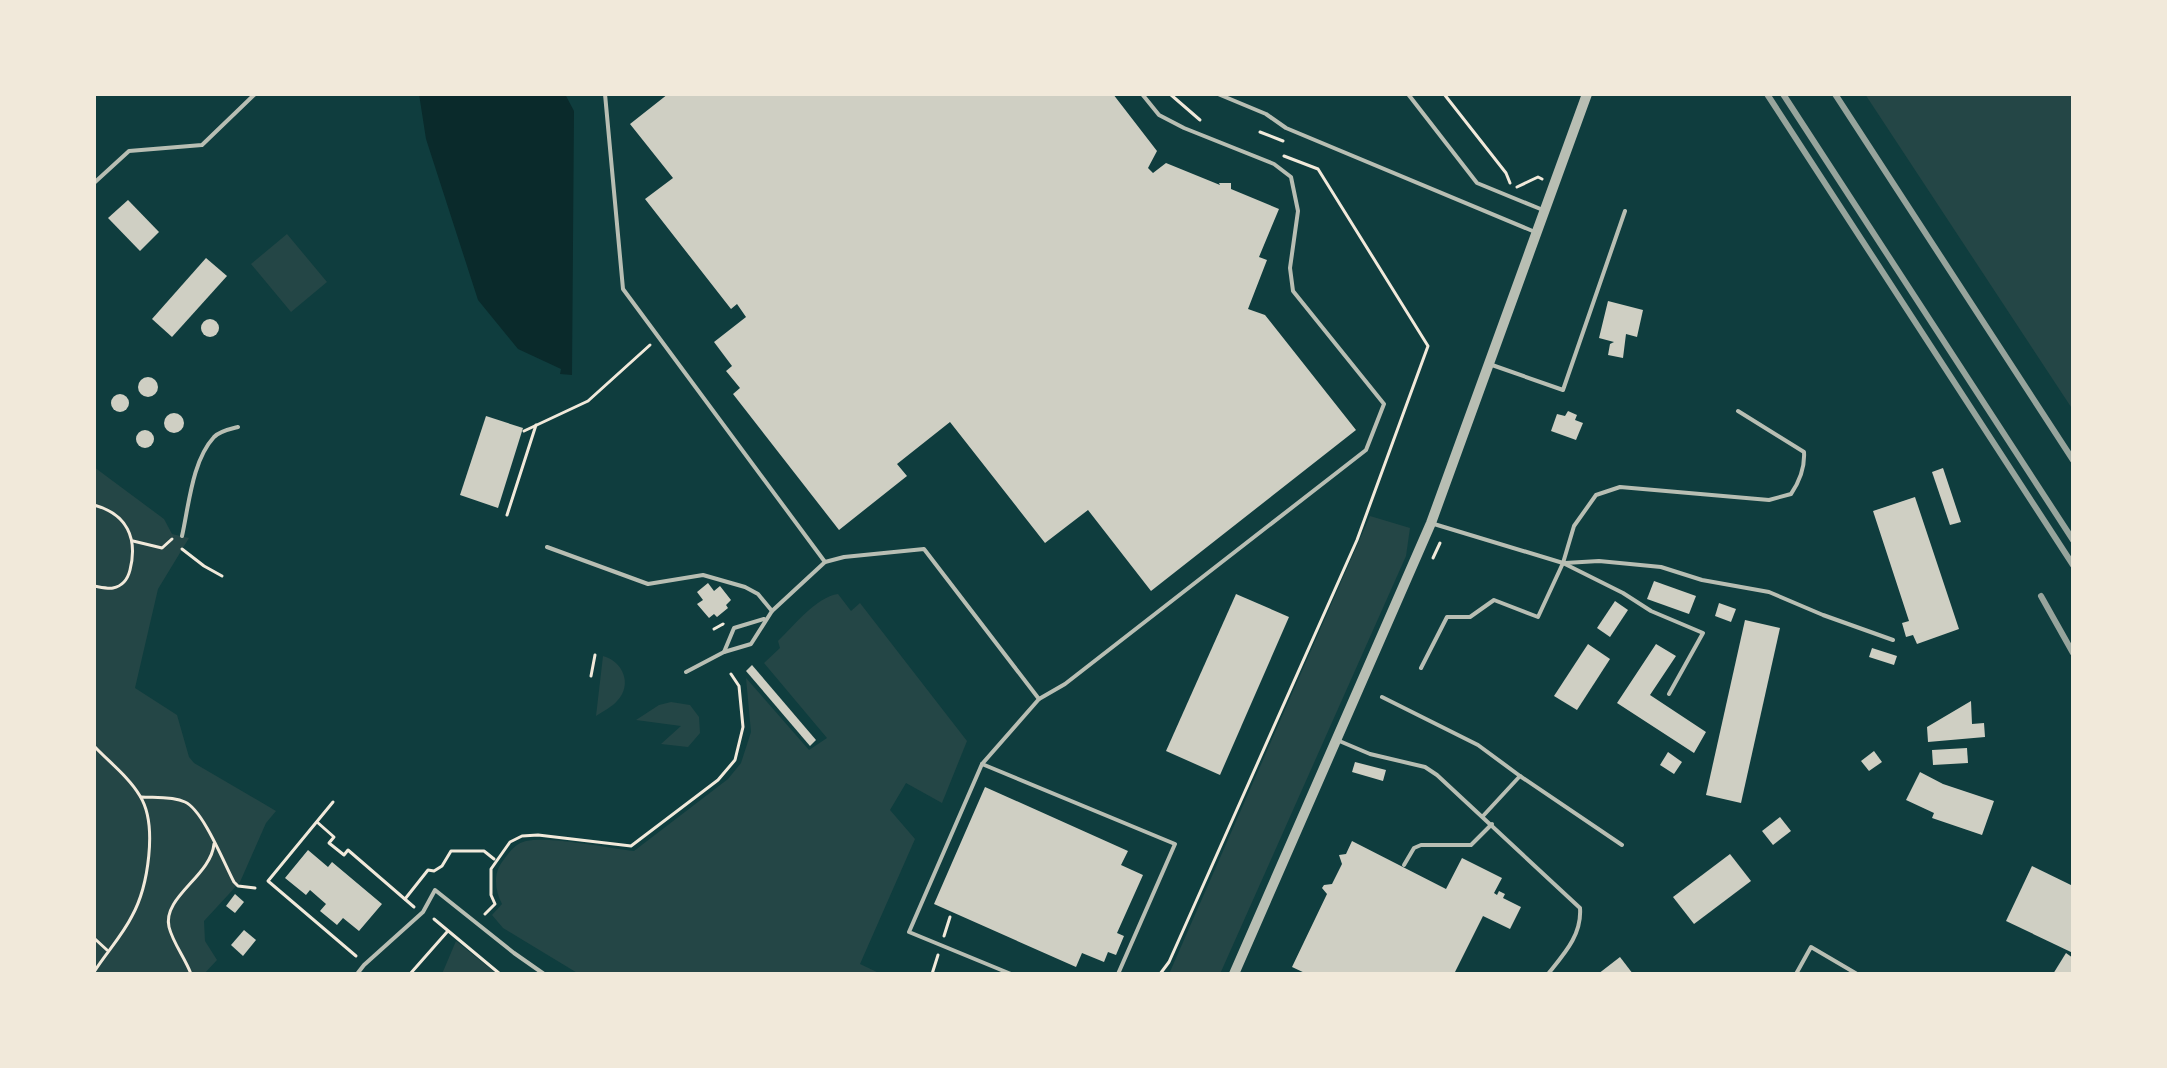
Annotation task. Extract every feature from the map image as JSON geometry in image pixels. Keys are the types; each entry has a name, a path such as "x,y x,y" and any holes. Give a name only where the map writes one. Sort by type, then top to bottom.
{"street":[{"path":"1234,974 1431,523 1587,94"}],"lane":[{"path":"94,183 129,151 202,145 255,94"},
{"path":"605,94 623,289 825,562"},
{"path":"1011,974 909,932 982,764 1039,699 1065,684 1366,450 1384,404 1293,291 1290,268 1298,211 1291,177 1274,164 1159,115 1142,94"},
{"path":"1218,94 1266,114 1286,128 1537,233"},
{"path":"1408,94 1477,183 1545,211"},
{"path":"1490,364 1563,390 1625,211"},
{"path":"1421,668 1447,617 1470,617 1494,600 1538,617 1563,563 1574,526 1596,495 1620,487 1769,500 1791,494 1799,483 1805,462 1804,452 1738,411"},
{"path":"182,536 204,453 215,435 238,427"},
{"path":"1431,523 1563,563 1651,611 1703,633 1669,694"},
{"path":"547,547 648,584 703,575 745,587 758,594 772,611"},
{"path":"686,672 724,652 751,644 772,611 825,562 844,557 924,549 1039,699"},
{"path":"1563,563 1599,561 1661,567 1702,580 1769,592 1893,640"},
{"path":"724,652 734,628 765,619"},
{"path":"1382,697 1478,745 1622,845"},
{"path":"1337,740 1370,754 1425,767 1492,824 1580,908 1581,921 1576,934 1548,974"},
{"path":"982,764 1175,844 1118,974"},
{"path":"1483,816 1520,776"},
{"path":"1404,865 1414,848 1421,845 1471,845 1492,824"},
{"path":"357,974 423,912 435,890 544,974"},
{"path":"1796,974 1811,947 1857,974"}],"path":[{"path":"1444,94 1506,173 1512,189 1538,177 1545,181"},
{"path":"524,431 588,401 659,337"},
{"path":"507,515 536,425"},
{"path":"94,505 117,515 135,549 125,581 111,588 94,586"},
{"path":"133,541 162,548 175,535"},
{"path":"182,549 222,576"},
{"path":"591,676 595,655"},
{"path":"485,914 495,904 490,877 495,860 510,842 530,834 631,846 718,780 735,760 742,737 739,686 731,674"},
{"path":"94,746 141,797 148,819 148,867 133,914 94,972"},
{"path":"141,797 176,799 191,805 234,882 238,886 255,888"},
{"path":"333,802 268,881 364,965"},
{"path":"317,822 334,837 329,843 344,855 348,850 500,974"},
{"path":"191,974 169,926 169,912 204,870 214,844"},
{"path":"405,899 428,870 434,871 442,866 451,851 484,851 495,860"},
{"path":"410,974 449,931"},
{"path":"95,939 108,951"}],"shaded area":[{"path":"419,94 565,94 574,111 572,375 560,374 561,369 518,349 478,300 426,139"},
{"path":"1865,94 2073,94 2073,410"},
{"path":"287,234 327,282 291,312 251,264"},
{"path":"94,467 164,519 172,534 189,538 158,589 135,688 177,715 189,757 194,763 276,811 266,823 240,882 204,921 205,941 217,960 204,974 94,974"},
{"path":"1370,516 1410,528 1406,556 1220,974 1169,974"},
{"path":"838,594 851,611 860,603 967,741 942,803 906,783 890,810 915,839 860,964 881,974 579,974 503,928 492,915 502,904 496,877 502,862 518,844 550,840 634,851 728,779 741,763 751,732 746,678 809,750 827,738 764,663 780,648 778,641 806,613 822,600"},
{"path":"603,656 616,663 625,681 622,695 596,716"},
{"path":"671,702 690,705 699,717 700,733 688,747 661,744 681,726 636,720 659,705"},
{"path":"456,941 497,974 442,974"}],"building":[{"path":"668,94 1113,94 1157,151 1148,168 1153,173 1166,163 1220,185 1231,183 1231,189 1279,209 1259,257 1267,260 1248,309 1265,315 1356,430 1151,591 1088,510 1045,543 950,422 897,464 907,476 839,530 733,394 740,388 726,371 732,366 714,342 746,317 737,304 731,309 645,199 673,178 630,124"},
{"path":"128,200 159,232 140,251 108,218"},
{"path":"206,258 227,276 172,337 152,319"},
{"path":"1608,301 1643,310 1637,337 1626,334 1623,358 1608,355 1610,344 1614,342 1599,338"},
{"path":"206,319 214,319 219,328 217,335 206,337 201,332 201,324"},
{"path":"148,377 155,380 158,387 155,394 148,397 141,394 138,387 141,380"},
{"path":"116,394 124,394 129,403 127,410 116,412 111,407 111,399"},
{"path":"1568,411 1577,415 1575,420 1583,423 1576,440 1551,431 1557,414 1565,416"},
{"path":"174,413 181,416 184,423 181,430 174,433 167,430 164,423 167,416"},
{"path":"486,416 523,428 498,508 460,495"},
{"path":"141,430 149,430 154,439 152,446 141,448 136,443 136,435"},
{"path":"1943,468 1961,522 1950,525 1932,472"},
{"path":"1915,497 1959,629 1917,644 1913,635 1906,637 1902,623 1909,621 1873,511"},
{"path":"1654,581 1696,596 1689,614 1647,599"},
{"path":"708,583 714,591 720,586 731,600 726,605 728,608 717,617 714,614 709,618 697,604 703,600 697,592"},
{"path":"1236,594 1289,617 1220,775 1166,751"},
{"path":"1615,601 1628,610 1610,637 1597,628"},
{"path":"1719,603 1736,609 1731,622 1715,616"},
{"path":"1745,620 1780,628 1741,803 1706,795"},
{"path":"1588,644 1610,659 1577,710 1554,696"},
{"path":"1656,644 1676,656 1650,695 1706,732 1694,753 1617,703"},
{"path":"1872,648 1897,656 1894,665 1869,657"},
{"path":"752,665 816,740 810,746 746,671"},
{"path":"1971,701 1972,724 1984,723 1985,737 1928,742 1927,727"},
{"path":"1967,748 1968,763 1933,765 1932,750"},
{"path":"1874,751 1882,762 1869,771 1861,761"},
{"path":"1668,752 1682,762 1674,774 1660,765"},
{"path":"1355,762 1386,770 1383,781 1352,772"},
{"path":"1920,772 1943,784 1994,801 1982,835 1932,818 1934,813 1906,800"},
{"path":"985,787 1128,851 1121,865 1143,875 1117,933 1124,936 1116,955 1108,952 1104,962 1082,953 1076,967 934,904"},
{"path":"1780,817 1791,831 1773,845 1762,831"},
{"path":"1352,841 1446,889 1462,858 1502,878 1494,893 1497,895 1499,891 1505,894 1503,898 1521,907 1510,929 1483,916 1454,974 1307,974 1292,967 1327,894 1322,888 1332,884 1342,864 1339,855 1346,854"},
{"path":"308,850 328,867 332,862 382,904 359,931 343,918 337,925 320,911 326,904 310,890 306,895 285,878"},
{"path":"1730,854 1751,881 1694,924 1673,897"},
{"path":"2032,866 2073,886 2073,953 2006,921"},
{"path":"235,894 244,902 235,913 226,906"},
{"path":"244,930 256,940 243,956 231,945"},
{"path":"2066,953 2073,958 2073,974 2053,974"},
{"path":"1620,957 1633,974 1598,974"}],"railway":[{"path":"1767,94 2073,565"},
{"path":"1783,94 2073,540"},
{"path":"1835,94 2073,460"},
{"path":"2041,596 2073,653"}]}
